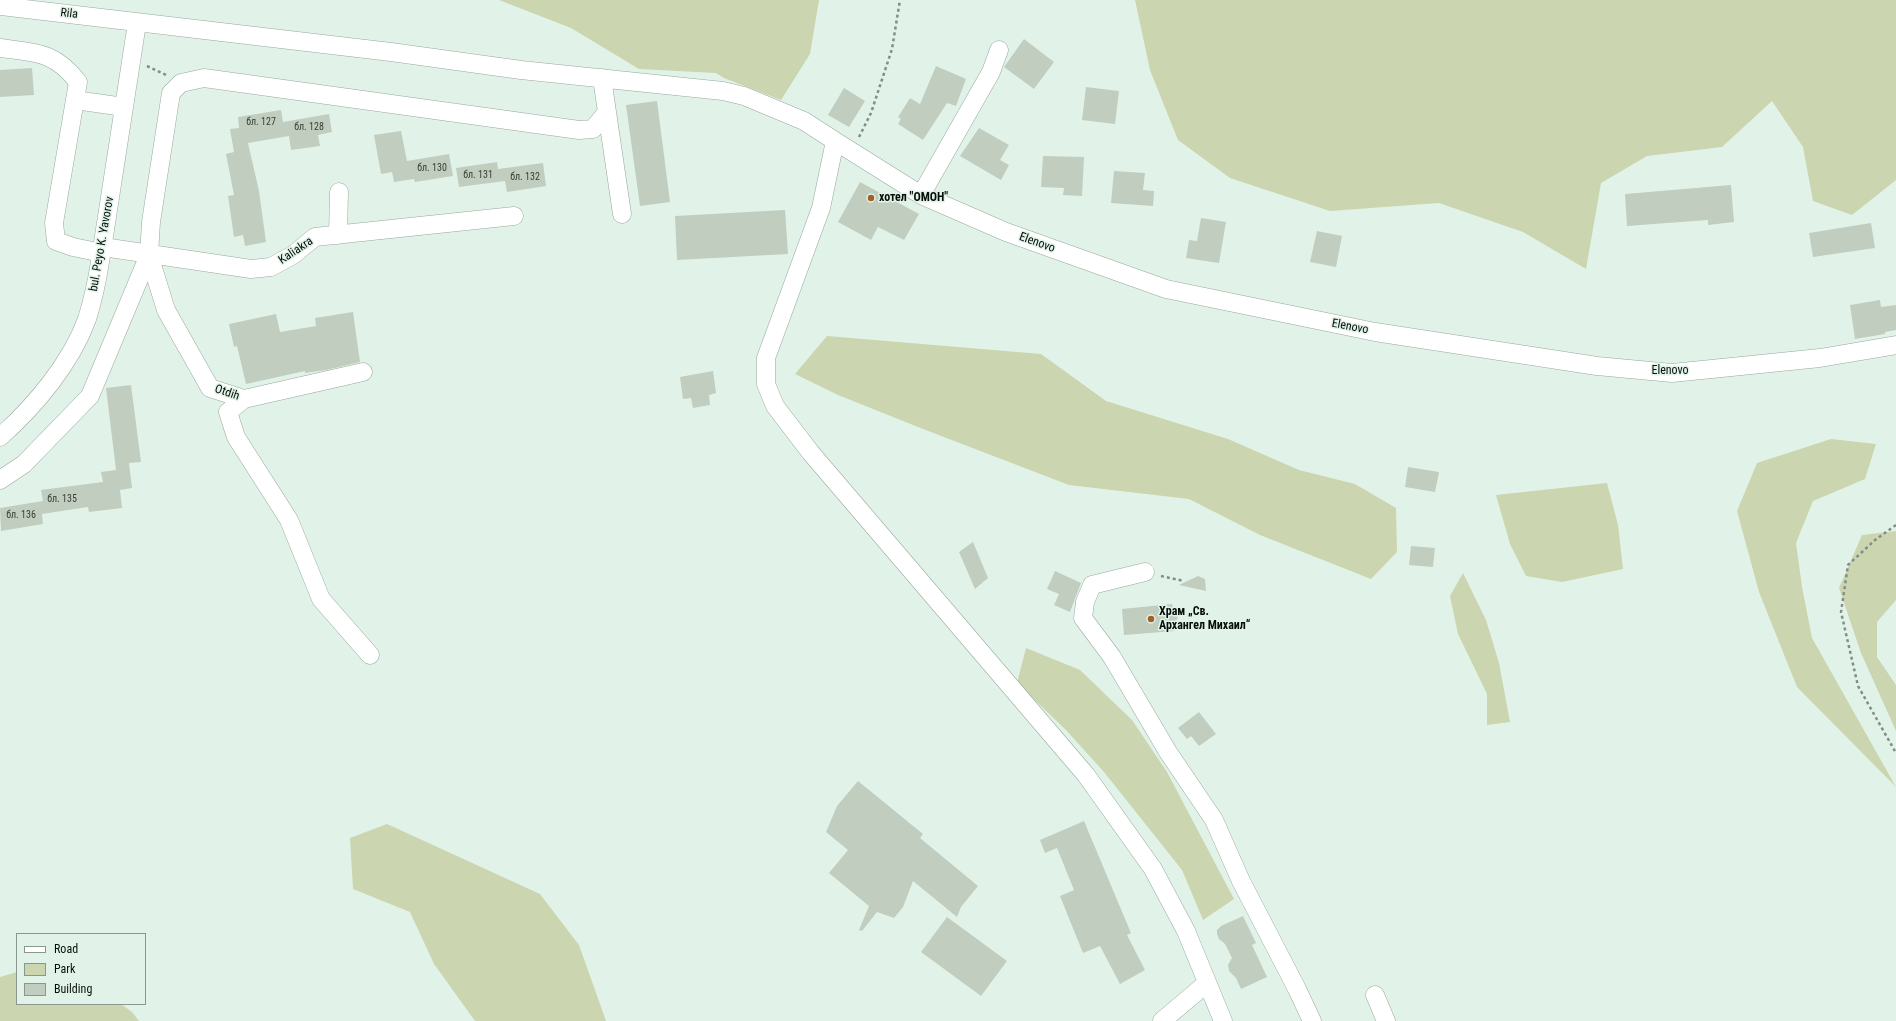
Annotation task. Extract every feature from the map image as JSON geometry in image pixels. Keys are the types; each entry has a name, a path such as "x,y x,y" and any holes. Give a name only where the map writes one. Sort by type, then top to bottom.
{"street":[{"name":"Rila","path":"0,6 521,70 602,78"},
{"name":"bul. Peyo K. Yavorov","path":"0,437 40,396 75,344 86,320 95,291 137,23"},
{"path":"0,48 45,55 66,67 78,82 76,100 124,107"},
{"path":"922,195 991,72 999,50"},
{"path":"0,480 24,464 90,396 149,255 151,222 171,93 181,83 204,78 579,130 593,129 607,112"},
{"name":"Elenovo","path":"602,78 723,91 744,96 804,121 922,195 1006,232 1166,289 1375,332 1582,364 1672,373 1820,358 1896,345"},
{"path":"602,78 622,214"},
{"name":"Kaliakra","path":"76,100 54,223 56,241 73,247 257,269 271,267 287,258 315,237 514,216"},
{"path":"835,141 821,208 766,358 766,384 775,406 811,453 1086,775 1153,869 1186,931 1223,1021"},
{"path":"338,235 339,192"},
{"name":"Otdih","path":"149,255 166,310 210,388 244,398 363,372"},
{"path":"244,398 228,412 236,437 289,520 321,599 370,655"},
{"path":"1145,572 1092,585 1084,602 1083,618 1112,657 1168,752 1214,820 1241,881 1312,1021"},
{"path":"1162,1021 1207,983"},
{"path":"1375,995 1386,1021"}],"path":[{"path":"852,152 871,113 892,49 900,0"},
{"path":"1896,525 1875,540 1848,565 1841,612 1858,686 1896,753"},
{"path":"1145,572 1184,581"}],"green space":[{"path":"499,0 819,0 810,54 781,100 724,78 716,73 639,69 571,28"},
{"path":"1135,0 1896,0 1896,180 1852,215 1813,201 1803,147 1772,101 1722,147 1647,156 1601,183 1586,269 1523,232 1439,203 1330,211 1230,178 1178,140 1150,70"},
{"path":"827,336 1041,354 1106,401 1228,439 1299,470 1355,484 1396,508 1397,552 1371,579 1260,535 1189,499 1069,485 838,395 795,374"},
{"path":"1831,439 1876,444 1865,479 1813,501 1796,543 1802,587 1812,638 1896,787 1797,687 1759,592 1737,511 1757,463"},
{"path":"1607,483 1618,525 1623,569 1562,582 1526,576 1510,544 1496,495"},
{"path":"1896,531 1896,600 1877,622 1877,657 1896,685 1896,731 1861,653 1839,588 1862,535"},
{"path":"1463,573 1486,620 1499,663 1510,722 1487,725 1487,694 1458,634 1450,596"},
{"path":"1026,648 1080,670 1132,720 1167,772 1234,899 1203,920 1182,870 1104,772 1066,730 1017,683"},
{"path":"387,824 540,894 579,945 606,1021 475,1021 434,964 410,912 353,889 350,838"},
{"path":"16,972 16,1005 122,1005 132,1012 139,1021 0,1021 0,977"}],"building":[{"path":"1024,39 1054,62 1034,89 1004,67"},
{"path":"936,66 966,79 956,106 947,103 923,140 898,124 901,119 898,117 910,98 920,104"},
{"path":"32,68 34,95 0,97 0,70"},
{"path":"1086,87 1119,91 1115,124 1082,120"},
{"path":"844,88 865,101 849,127 828,115"},
{"path":"657,101 670,202 640,206 626,105"},
{"path":"281,110 283,122 329,114 332,132 318,135 320,146 291,150 289,136 248,143 259,191 266,242 245,246 243,235 234,237 228,196 234,195 226,154 234,152 230,129 239,128 238,117"},
{"path":"979,128 1009,145 1000,160 1009,165 1001,180 960,156"},
{"path":"401,131 407,161 449,154 453,176 415,182 414,179 394,182 392,172 381,174 374,135"},
{"path":"1043,156 1084,157 1082,196 1063,195 1064,188 1041,187"},
{"path":"497,162 498,169 543,163 546,186 507,192 505,181 459,187 456,168"},
{"path":"1114,171 1145,173 1143,190 1154,191 1153,206 1111,203"},
{"name":"хотел \"ОМОН\"","path":"860,182 919,214 904,240 878,227 871,240 838,222"},
{"path":"1731,185 1734,222 1708,225 1708,220 1627,226 1625,194"},
{"path":"785,210 788,254 677,260 675,216"},
{"path":"1201,218 1226,222 1219,263 1186,258 1189,240 1197,241"},
{"path":"1871,223 1875,248 1813,257 1809,233"},
{"path":"1317,231 1342,236 1336,267 1310,262"},
{"path":"1880,300 1881,307 1896,305 1896,330 1885,332 1885,334 1855,339 1850,305"},
{"path":"353,312 360,362 326,370 305,373 305,371 246,384 237,346 234,347 229,324 276,314 280,332 316,326 315,318"},
{"path":"713,371 716,393 709,395 710,405 693,408 691,398 683,399 680,377"},
{"path":"131,385 141,462 129,463 132,488 120,490 122,508 89,512 88,507 42,514 43,524 1,531 0,508 43,501 41,490 103,482 101,472 116,470 106,388"},
{"path":"1408,467 1439,472 1435,492 1405,487"},
{"path":"973,542 988,578 975,589 959,552"},
{"path":"1411,546 1435,548 1433,567 1409,565"},
{"path":"1055,571 1081,583 1070,612 1054,605 1059,594 1047,589"},
{"path":"1198,576 1205,579 1206,591 1179,585"},
{"path":"1172,604 1178,617 1174,626 1175,631 1124,635 1122,609"},
{"path":"1199,712 1216,734 1199,746 1191,736 1187,739 1178,728"},
{"path":"858,781 923,834 920,838 978,886 961,907 957,917 913,881 903,907 894,918 877,912 862,931 859,930 869,906 829,873 848,850 826,832 837,806"},
{"path":"1084,821 1131,933 1127,935 1145,970 1120,984 1100,946 1083,953 1060,896 1074,890 1057,848 1045,853 1040,840"},
{"path":"1243,916 1256,943 1252,945 1267,977 1241,989 1236,978 1229,971 1228,965 1232,958 1225,944 1219,939 1217,930 1221,926"},
{"path":"947,917 1007,961 981,996 921,952"}],"place":[{"name":"хотел \"ОМОН\"","path":"871,198"},
{"name":"Храм „Св. Архангел Михаил“","path":"1151,619"}]}
